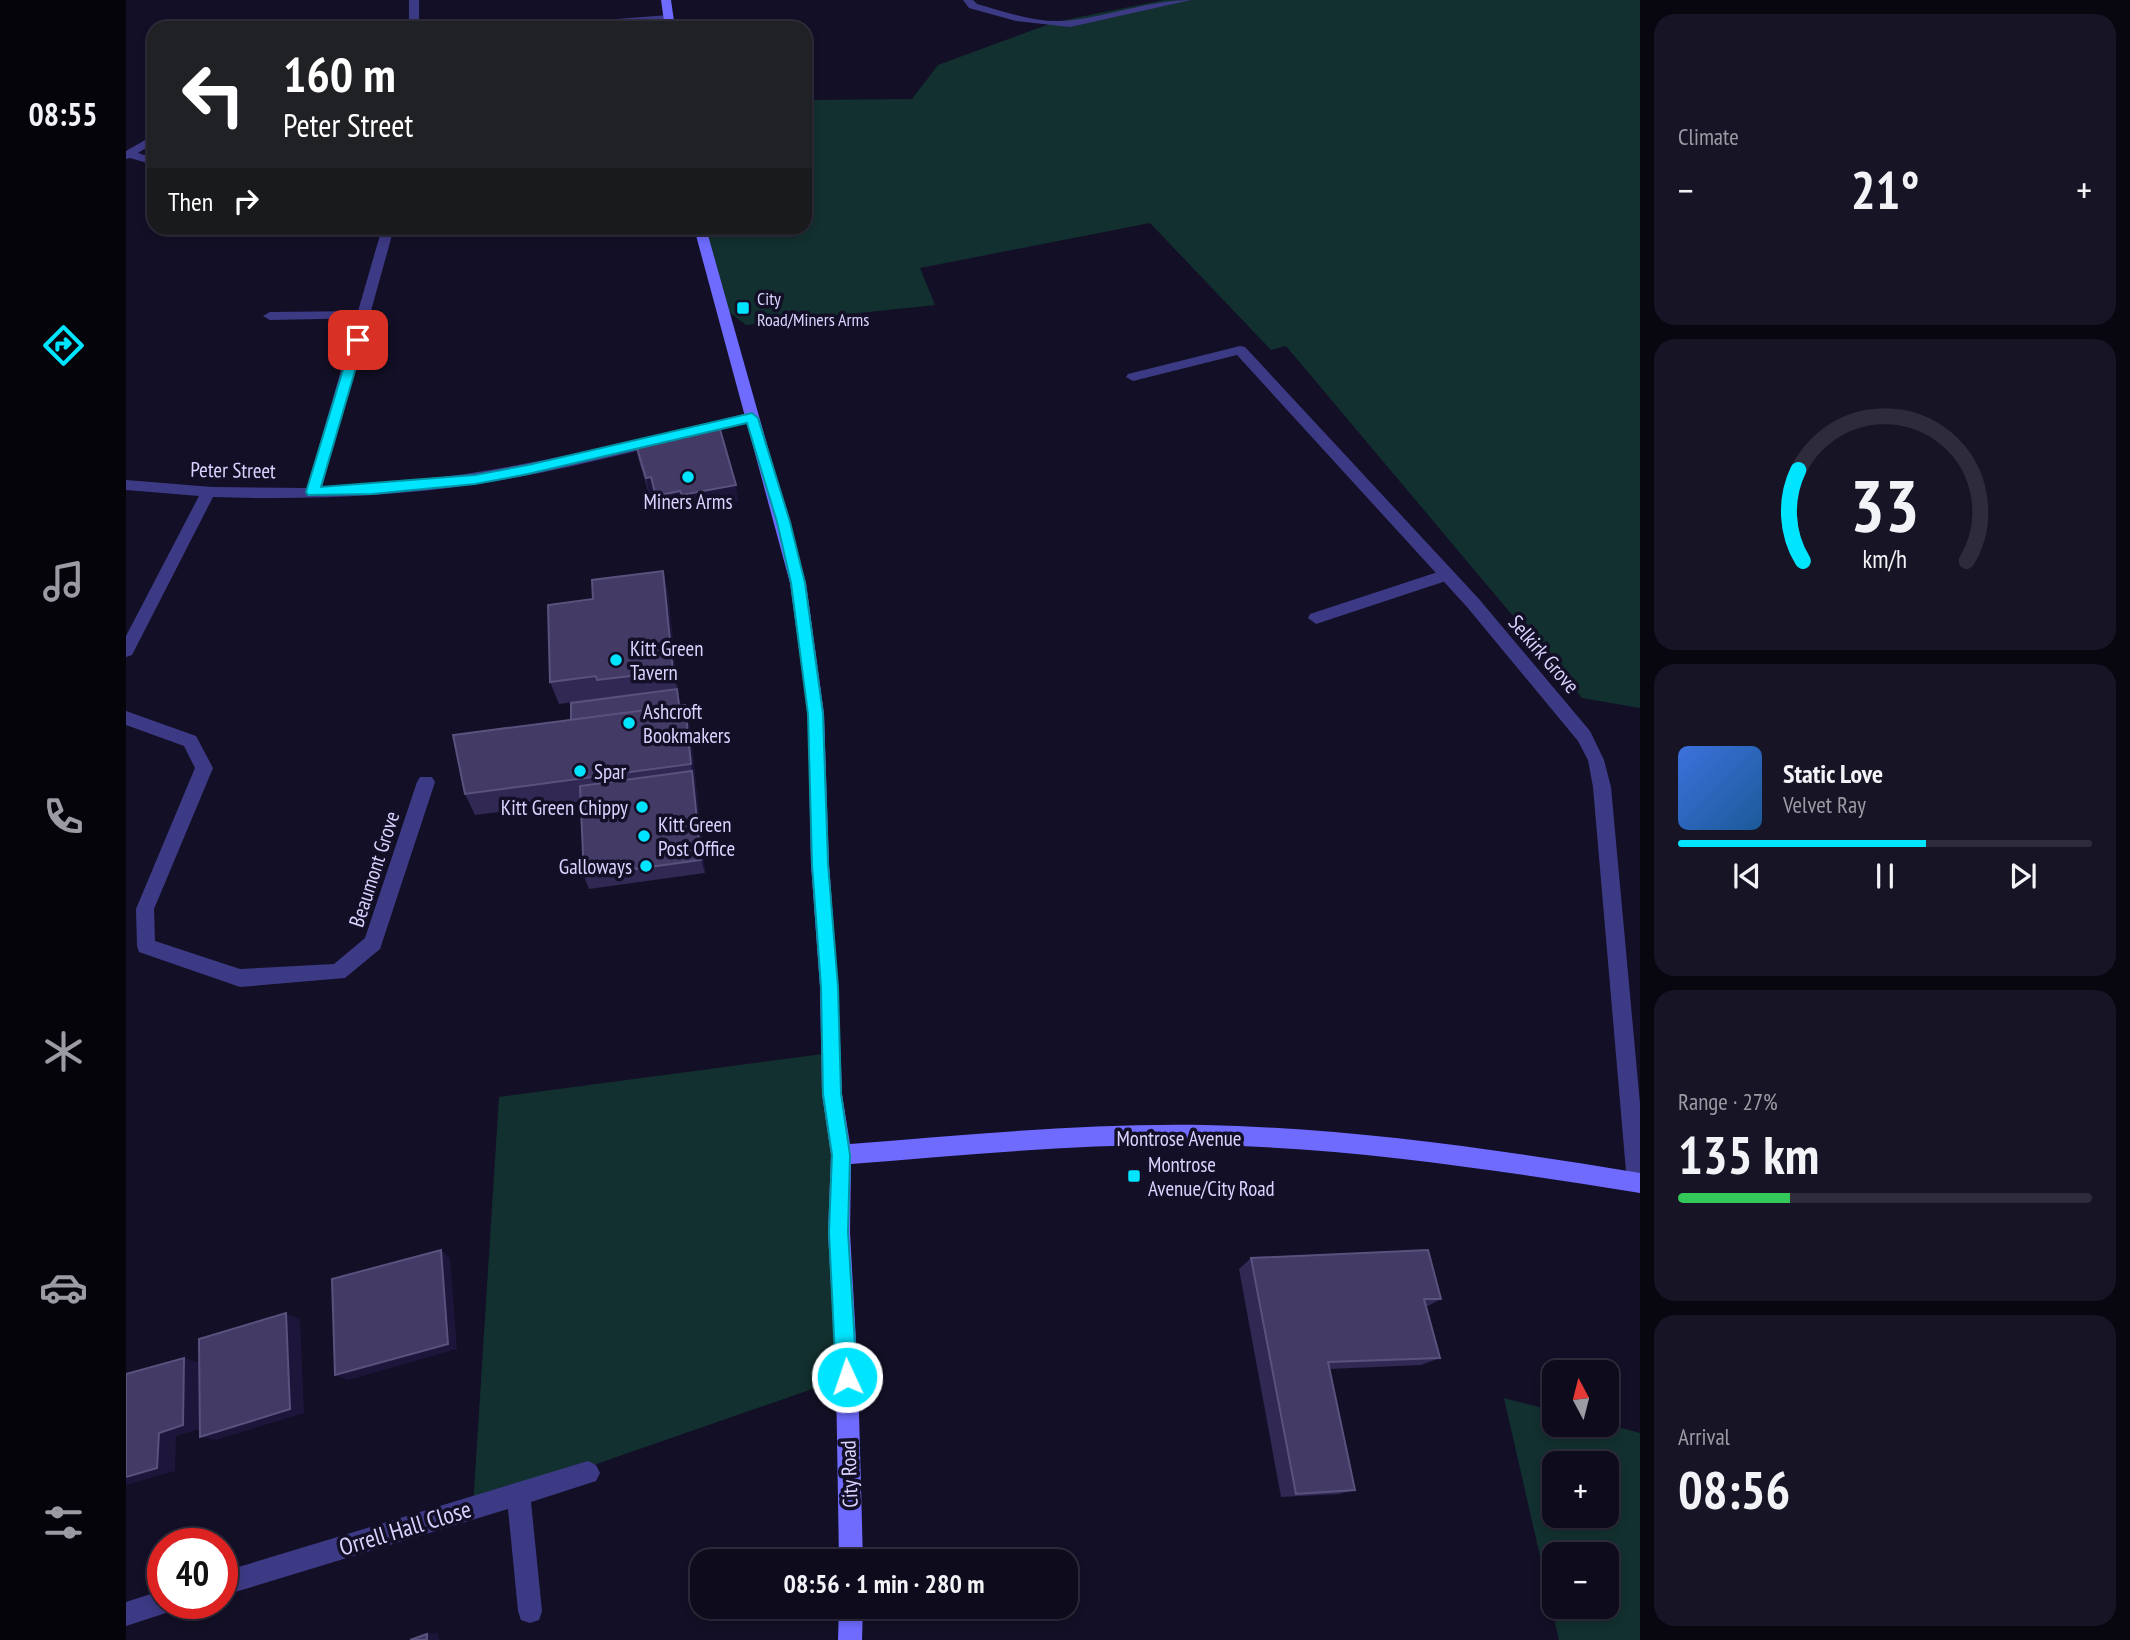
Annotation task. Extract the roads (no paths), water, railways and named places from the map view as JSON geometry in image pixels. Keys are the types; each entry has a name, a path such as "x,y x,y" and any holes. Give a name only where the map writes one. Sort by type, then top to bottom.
{"street":[{"path":"414,0 414,21"},
{"path":"666,0 669,21"},
{"path":"968,0 974,6 1020,19 1070,24 1186,0"},
{"path":"128,155 147,143"},
{"path":"128,155 147,160"},
{"path":"313,492 386,235"},
{"name":"City Road","path":"702,235 798,583 816,714 820,864 830,987 832,1094 841,1155 839,1232 847,1377 851,1549"},
{"path":"270,316 365,315"},
{"name":"Selkirk Grove","path":"1133,377 1240,350 1447,575 1584,736 1596,760 1602,787 1639,1183"},
{"name":"Peter Street","path":"126,485 209,491 313,492 475,479 528,470 752,418"},
{"path":"126,651 209,491"},
{"path":"1315,618 1447,575"},
{"name":"Beaumont Grove","path":"126,718 190,741 204,768 145,909 146,946 240,978 338,972 373,943 426,782"},
{"name":"Montrose Avenue","path":"841,1155 1061,1138 1202,1135 1387,1145 1639,1183"},
{"name":"Orrell Hall Close","path":"238,1579 588,1474"},
{"path":"518,1495 530,1611"},
{"path":"126,1614 147,1607"},
{"path":"850,1640 851,1619"}],"place":[{"name":"City Road/Miners Arms","path":"743,308"},
{"name":"Miners Arms","path":"688,477"},
{"name":"Kitt Green Tavern","path":"616,660"},
{"name":"Ashcroft Bookmakers","path":"629,723"},
{"name":"Spar","path":"580,771"},
{"name":"Kitt Green Chippy","path":"642,807"},
{"name":"Kitt Green Post Office","path":"644,836"},
{"name":"Galloways","path":"646,866"},
{"name":"Montrose Avenue/City Road","path":"1134,1176"}]}
